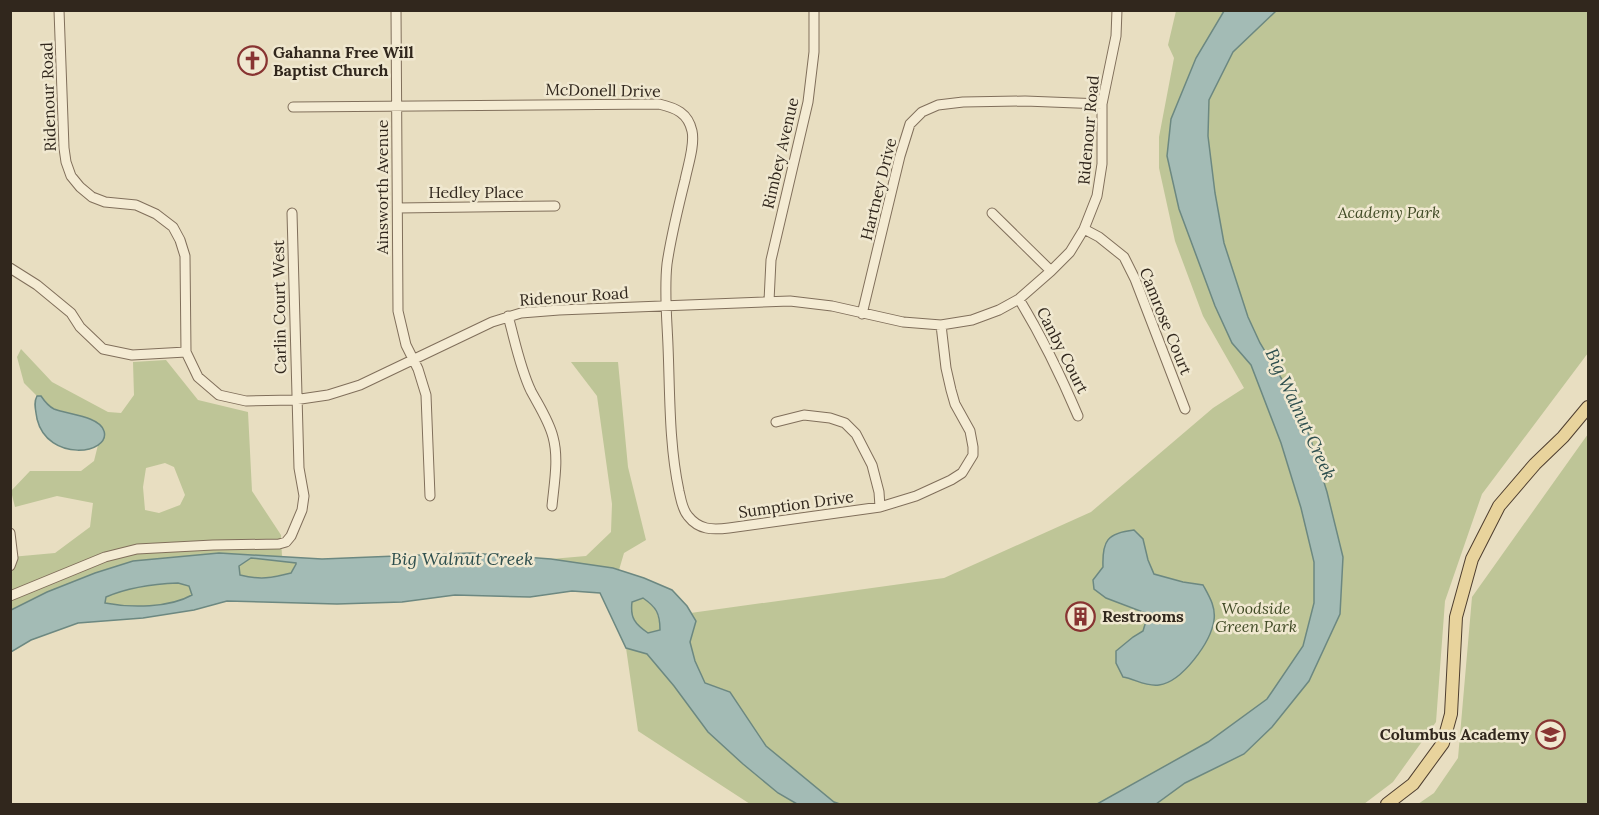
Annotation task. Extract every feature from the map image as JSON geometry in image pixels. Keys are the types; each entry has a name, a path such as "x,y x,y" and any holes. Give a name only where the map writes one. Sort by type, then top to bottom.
{"main road":[{"path":"1388,804 1413,784 1443,743 1450,714 1456,617 1472,559 1499,506 1588,408"}],"street":[{"name":"Ridenour Road","path":"59,10 64,148 71,176 80,188 92,197 105,202 136,205 150,210 173,227 185,256 186,352 198,377 219,395 246,401 328,395 360,385 467,333 520,313 790,301 832,306 903,322 941,325 972,320 999,310 1019,299 1051,271 1070,252 1084,229 1096,196 1102,164 1102,104 1116,36 1117,10"},
{"name":"Ainsworth Avenue","path":"396,10 398,311 406,345 414,360 426,395 430,496"},
{"name":"Rimbey Avenue","path":"769,301 771,260 808,102 814,52 814,10"},
{"name":"Hartney Drive","path":"862,314 900,156 910,124 922,112 938,105 963,102 1025,101 1102,104"},
{"name":"McDonell Drive","path":"396,106 659,104 674,107 686,116 692,132 691,152 667,268 667,305"},
{"path":"293,107 396,106"},
{"name":"Hedley Place","path":"398,208 555,206"},
{"name":"Carlin Court West","path":"10,596 105,557 137,549 279,544 286,542 291,536 302,510 304,496 299,468 292,213"},
{"path":"992,213 1051,271"},
{"name":"Camrose Court","path":"1084,229 1099,237 1124,257 1135,279 1185,408"},
{"path":"10,268 38,285 72,313 80,327 103,349 132,355 186,352"},
{"name":"Canby Court","path":"1019,299 1046,344 1078,416"},
{"name":"Sumption Drive","path":"667,305 670,407 675,472 686,515 702,528 711,530 880,507 916,496 962,473 973,455 974,447 951,390 941,325"},
{"path":"508,316 524,372 554,438 556,470 552,506"},
{"path":"776,422 804,415 830,418 845,423 856,434 872,465 879,492 880,507"},
{"path":"10,533 13,544 13,558 10,566"}],"green space":[{"path":"1176,11 1588,11 1588,353 1482,494 1445,601 1436,722 1393,782 1364,804 750,804 638,731 626,648 647,654 655,664 669,616 944,578 1091,512 1213,408 1244,388 1203,316 1175,241 1159,168 1159,137 1174,58 1168,45"},
{"path":"21,349 52,382 108,412 121,413 134,395 133,362 166,360 198,400 248,412 252,491 281,535 282,557 219,553 133,561 47,592 11,610 11,557 55,553 90,527 93,503 57,496 15,507 11,491 30,471 81,471 94,461 98,445 104,438 104,431 100,425 90,419 54,409 46,404 41,396 37,396 24,383 17,357","holes":["165,463 174,467 185,495 180,505 159,513 145,510 143,487 146,468"]},
{"path":"571,362 618,362 628,467 646,540 624,553 619,570 551,559 586,556 611,532 612,504 597,396"},
{"path":"1588,434 1588,804 1418,804 1434,793 1458,758 1472,597"},
{"path":"251,558 296,563 291,573 260,578 240,575 238,566"},
{"path":"178,583 189,586 192,595 161,605 138,606 105,603 106,597 132,588"},
{"path":"643,598 656,611 660,630 648,633 634,620 632,602"}],"water":[{"path":"1224,11 1276,11 1233,52 1209,100 1208,136 1224,243 1248,317 1260,343 1289,391 1310,437 1327,492 1343,557 1340,614 1309,681 1272,727 1244,754 1185,783 1156,804 1097,804 1208,742 1267,699 1303,646 1314,603 1314,562 1301,508 1281,443 1251,365 1232,343 1215,306 1179,209 1167,156 1171,119 1196,58"},
{"path":"37,396 41,396 54,409 96,422 104,431 104,439 89,449 77,450 53,443 43,433 37,419 35,404"},
{"path":"1134,530 1143,539 1154,574 1203,585 1214,611 1212,629 1194,660 1177,677 1159,685 1145,684 1123,677 1116,663 1116,651 1143,631 1146,621 1143,612 1106,598 1094,589 1093,580 1103,567 1105,545 1108,540 1118,533"},
{"name":"Big Walnut Creek","path":"219,553 322,559 471,553 551,559 613,568 644,578 672,590 687,606 696,621 690,642 695,661 705,683 730,692 766,746 834,802 840,804 797,804 778,793 743,764 708,732 647,654 626,648 600,593 572,591 530,597 455,595 402,602 337,604 227,601 194,610 143,618 78,623 31,640 11,652 11,610 47,592 133,561","holes":["251,558 296,563 296,564 291,573 278,576 260,578 240,575 239,566","178,583 189,586 192,595 161,605 126,606 105,603 106,597 141,587","643,598 651,604 658,615 660,630 648,633 640,627 634,620 632,602"]}],"place":[{"name":"Gahanna Free Will Baptist Church","path":"252,61"},
{"name":"Restrooms","path":"1081,616"},
{"name":"Columbus Academy","path":"1550,734"}],"park label":[{"name":"Academy Park","path":"1389,212"},
{"name":"Woodside Green Park","path":"1256,617"}]}
